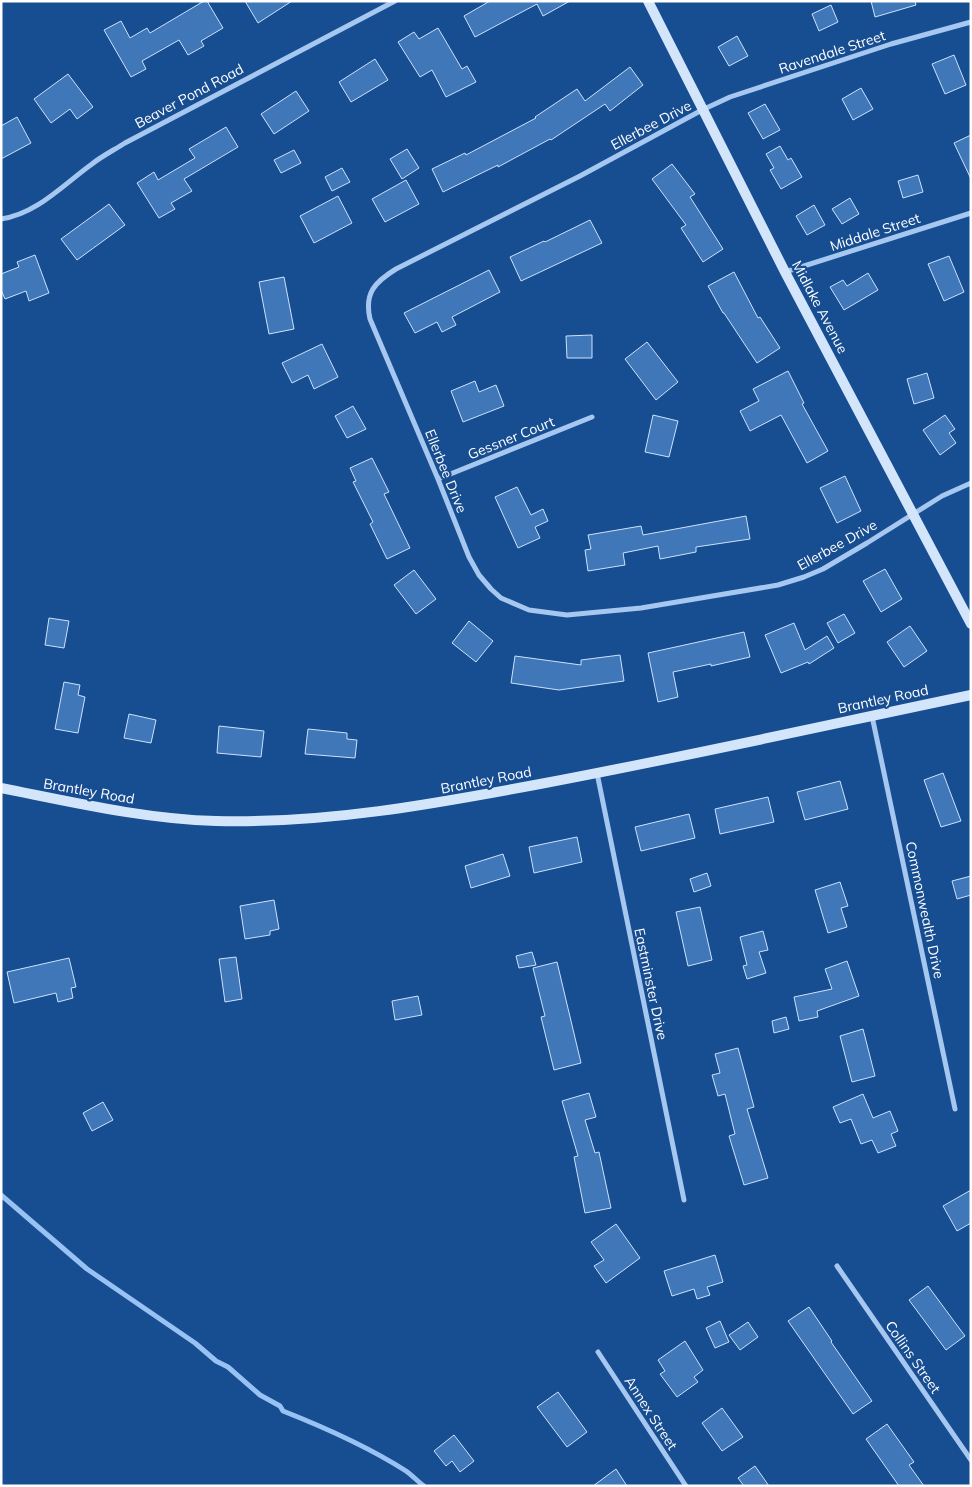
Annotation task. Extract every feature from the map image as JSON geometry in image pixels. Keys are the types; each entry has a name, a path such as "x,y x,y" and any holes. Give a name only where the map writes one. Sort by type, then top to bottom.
{"street":[{"name":"Beaver Pond Road","path":"1,219 10,218 32,209 94,163 125,143 394,1"},
{"name":"Midlake Avenue","path":"648,1 785,272 971,624"},
{"name":"Ravendale Street","path":"702,110 749,90 891,44 971,22"},
{"name":"Ellerbee Drive","path":"702,110 580,176 396,269 382,277 370,293 367,305 370,319 438,479 469,558 479,575 501,598 529,610 567,615 641,608 778,585 804,578 860,547 942,496 971,483"},
{"name":"Middale Street","path":"785,272 971,213"},
{"name":"Gessner Court","path":"438,479 592,417"},
{"name":"Brantley Road","path":"1,788 88,806 174,819 217,821 302,820 420,806 597,773 971,694"},
{"name":"Commonwealth Drive","path":"872,715 955,1109"},
{"name":"Eastminster Drive","path":"597,773 684,1200"},
{"name":"Collins Street","path":"837,1266 971,1460"},
{"name":"Annex Street","path":"598,1352 686,1486"}],"building":[{"path":"207,1 223,28 201,41 204,46 188,55 179,40 142,61 146,69 131,77 104,30 121,21 130,38 147,28 150,33"},
{"path":"245,1 292,1 258,23"},
{"path":"490,1 570,1 543,16 537,4 475,37 464,16"},
{"path":"871,1 915,1 916,5 875,17"},
{"path":"831,5 838,22 819,31 812,14"},
{"path":"438,28 462,69 467,66 476,82 446,97 432,70 420,77 398,42 414,32 419,39"},
{"path":"737,36 748,56 729,66 718,47"},
{"path":"954,55 966,85 945,94 932,64"},
{"path":"375,59 388,80 351,102 339,82"},
{"path":"630,67 643,85 610,111 605,104 551,140 443,192 432,169 465,153 466,155 536,118 577,89 585,101"},
{"path":"68,74 93,107 77,119 70,109 51,123 34,99"},
{"path":"861,88 873,109 853,120 842,99"},
{"path":"296,91 309,111 274,134 261,114"},
{"path":"765,104 780,130 763,139 748,113"},
{"path":"17,117 31,143 1,159 1,126"},
{"path":"226,127 238,147 184,179 192,191 171,203 175,209 159,218 137,183 154,172 158,180 195,158 189,149"},
{"path":"971,135 971,179 954,143"},
{"path":"780,146 788,160 791,158 802,177 781,189 770,170 774,168 766,154"},
{"path":"407,149 419,168 402,179 390,159"},
{"path":"294,150 301,163 281,173 274,160"},
{"path":"672,164 695,194 690,197 723,249 703,262 681,228 686,225 652,179"},
{"path":"342,168 350,182 332,191 325,177"},
{"path":"918,175 923,192 903,198 898,181"},
{"path":"406,180 419,204 385,222 372,199"},
{"path":"338,196 352,223 314,243 300,216"},
{"path":"850,198 859,214 842,224 832,209"},
{"path":"109,204 125,225 77,260 61,239"},
{"path":"814,205 825,225 807,235 796,216"},
{"path":"590,220 602,243 521,281 510,257"},
{"path":"35,255 49,293 29,301 26,291 5,299 1,290 1,274 19,267 17,262"},
{"path":"949,256 964,292 944,301 928,264"},
{"path":"489,270 500,292 452,317 456,325 442,332 437,322 415,333 404,313"},
{"path":"734,272 758,318 760,317 780,348 757,363 723,313 708,286"},
{"path":"868,273 878,290 844,310 830,287 843,280 847,286"},
{"path":"284,277 294,329 269,334 259,282"},
{"path":"592,335 592,358 567,358 566,336"},
{"path":"647,342 678,382 656,400 625,359"},
{"path":"322,344 338,377 314,389 308,375 292,383 282,363"},
{"path":"788,371 804,403 802,404 828,451 807,463 781,415 750,431 740,411 759,401 753,389"},
{"path":"927,373 934,398 914,404 907,379"},
{"path":"475,381 479,392 496,385 504,406 463,422 451,391"},
{"path":"353,406 366,429 347,438 335,416"},
{"path":"653,415 678,421 669,457 645,452"},
{"path":"945,415 955,429 949,433 956,443 940,455 923,430"},
{"path":"372,458 389,492 384,494 410,548 387,559 370,524 373,522 353,482 356,481 350,468"},
{"path":"845,476 861,511 837,523 820,488"},
{"path":"517,487 531,515 543,509 548,521 535,527 540,538 518,548 495,497"},
{"path":"746,516 750,539 696,547 696,552 660,559 658,546 623,553 625,565 588,571 585,550 591,549 588,535 641,526 643,535"},
{"path":"885,569 902,599 881,612 863,581"},
{"path":"414,570 436,599 416,614 394,585"},
{"path":"844,614 855,633 838,643 827,623"},
{"path":"49,618 69,621 64,648 45,645"},
{"path":"469,621 493,641 476,662 452,643"},
{"path":"794,623 805,650 827,636 834,648 809,664 808,662 781,673 765,635"},
{"path":"910,626 927,651 904,667 887,642"},
{"path":"744,632 750,657 673,672 678,697 658,702 648,653"},
{"path":"620,655 624,681 559,690 511,683 515,656 581,665 581,660"},
{"path":"64,682 80,685 78,695 85,697 78,733 55,729"},
{"path":"129,714 156,720 151,743 124,738"},
{"path":"219,726 264,731 261,757 217,753"},
{"path":"308,729 347,733 347,739 357,740 355,758 305,754"},
{"path":"943,773 961,821 941,827 924,780"},
{"path":"840,781 848,809 805,820 797,792"},
{"path":"768,797 774,822 720,834 715,809"},
{"path":"689,814 695,838 641,851 635,827"},
{"path":"577,837 582,862 534,873 529,847"},
{"path":"503,854 510,876 471,888 465,866"},
{"path":"707,873 711,886 694,892 690,879"},
{"path":"971,876 971,895 957,899 952,881"},
{"path":"840,882 848,906 841,908 847,927 828,933 815,890"},
{"path":"274,900 279,929 270,931 270,935 245,939 240,906"},
{"path":"700,907 712,960 688,966 676,912"},
{"path":"763,931 768,950 759,952 766,973 747,979 743,966 747,965 740,937"},
{"path":"532,952 536,965 519,968 516,956"},
{"path":"236,957 242,999 225,1002 219,959"},
{"path":"69,958 76,987 71,988 73,998 58,1002 56,993 14,1003 7,972"},
{"path":"847,961 859,996 817,1011 818,1017 799,1021 794,997 832,989 825,969"},
{"path":"557,962 581,1063 554,1070 541,1017 545,1016 533,968"},
{"path":"418,996 422,1015 395,1020 392,1001"},
{"path":"786,1017 789,1029 774,1033 772,1021"},
{"path":"863,1029 875,1076 852,1082 840,1036"},
{"path":"738,1048 754,1107 747,1109 768,1178 744,1185 729,1136 735,1134 725,1094 718,1096 712,1075 720,1073 715,1054"},
{"path":"589,1093 596,1117 585,1120 595,1153 599,1152 611,1208 585,1213 574,1157 578,1156 562,1101"},
{"path":"863,1094 873,1118 890,1111 898,1131 891,1134 896,1146 878,1153 872,1140 861,1144 851,1119 840,1123 833,1107"},
{"path":"103,1102 113,1120 92,1131 83,1113"},
{"path":"971,1190 971,1223 957,1231 943,1206"},
{"path":"616,1224 640,1258 606,1283 594,1266 604,1260 591,1242"},
{"path":"715,1255 723,1282 707,1287 710,1295 697,1299 694,1289 672,1296 664,1271"},
{"path":"928,1286 965,1336 946,1350 909,1300"},
{"path":"809,1307 872,1401 853,1414 788,1321"},
{"path":"720,1321 729,1342 715,1348 706,1328"},
{"path":"748,1322 758,1337 740,1350 729,1335"},
{"path":"685,1341 703,1370 694,1377 698,1382 677,1397 660,1374 665,1371 658,1360"},
{"path":"558,1392 587,1432 567,1447 537,1407"},
{"path":"722,1408 743,1437 722,1451 702,1423"},
{"path":"887,1424 914,1462 909,1465 924,1486 899,1486 866,1439"},
{"path":"454,1435 474,1461 460,1472 452,1461 446,1466 434,1451"},
{"path":"755,1466 769,1486 744,1486 738,1478"},
{"path":"616,1469 627,1486 593,1486"}],"waterway":[{"path":"1,1195 87,1269 195,1343 216,1361 228,1367 260,1395 280,1406 283,1411 331,1431 376,1453 406,1471 424,1486"}]}
